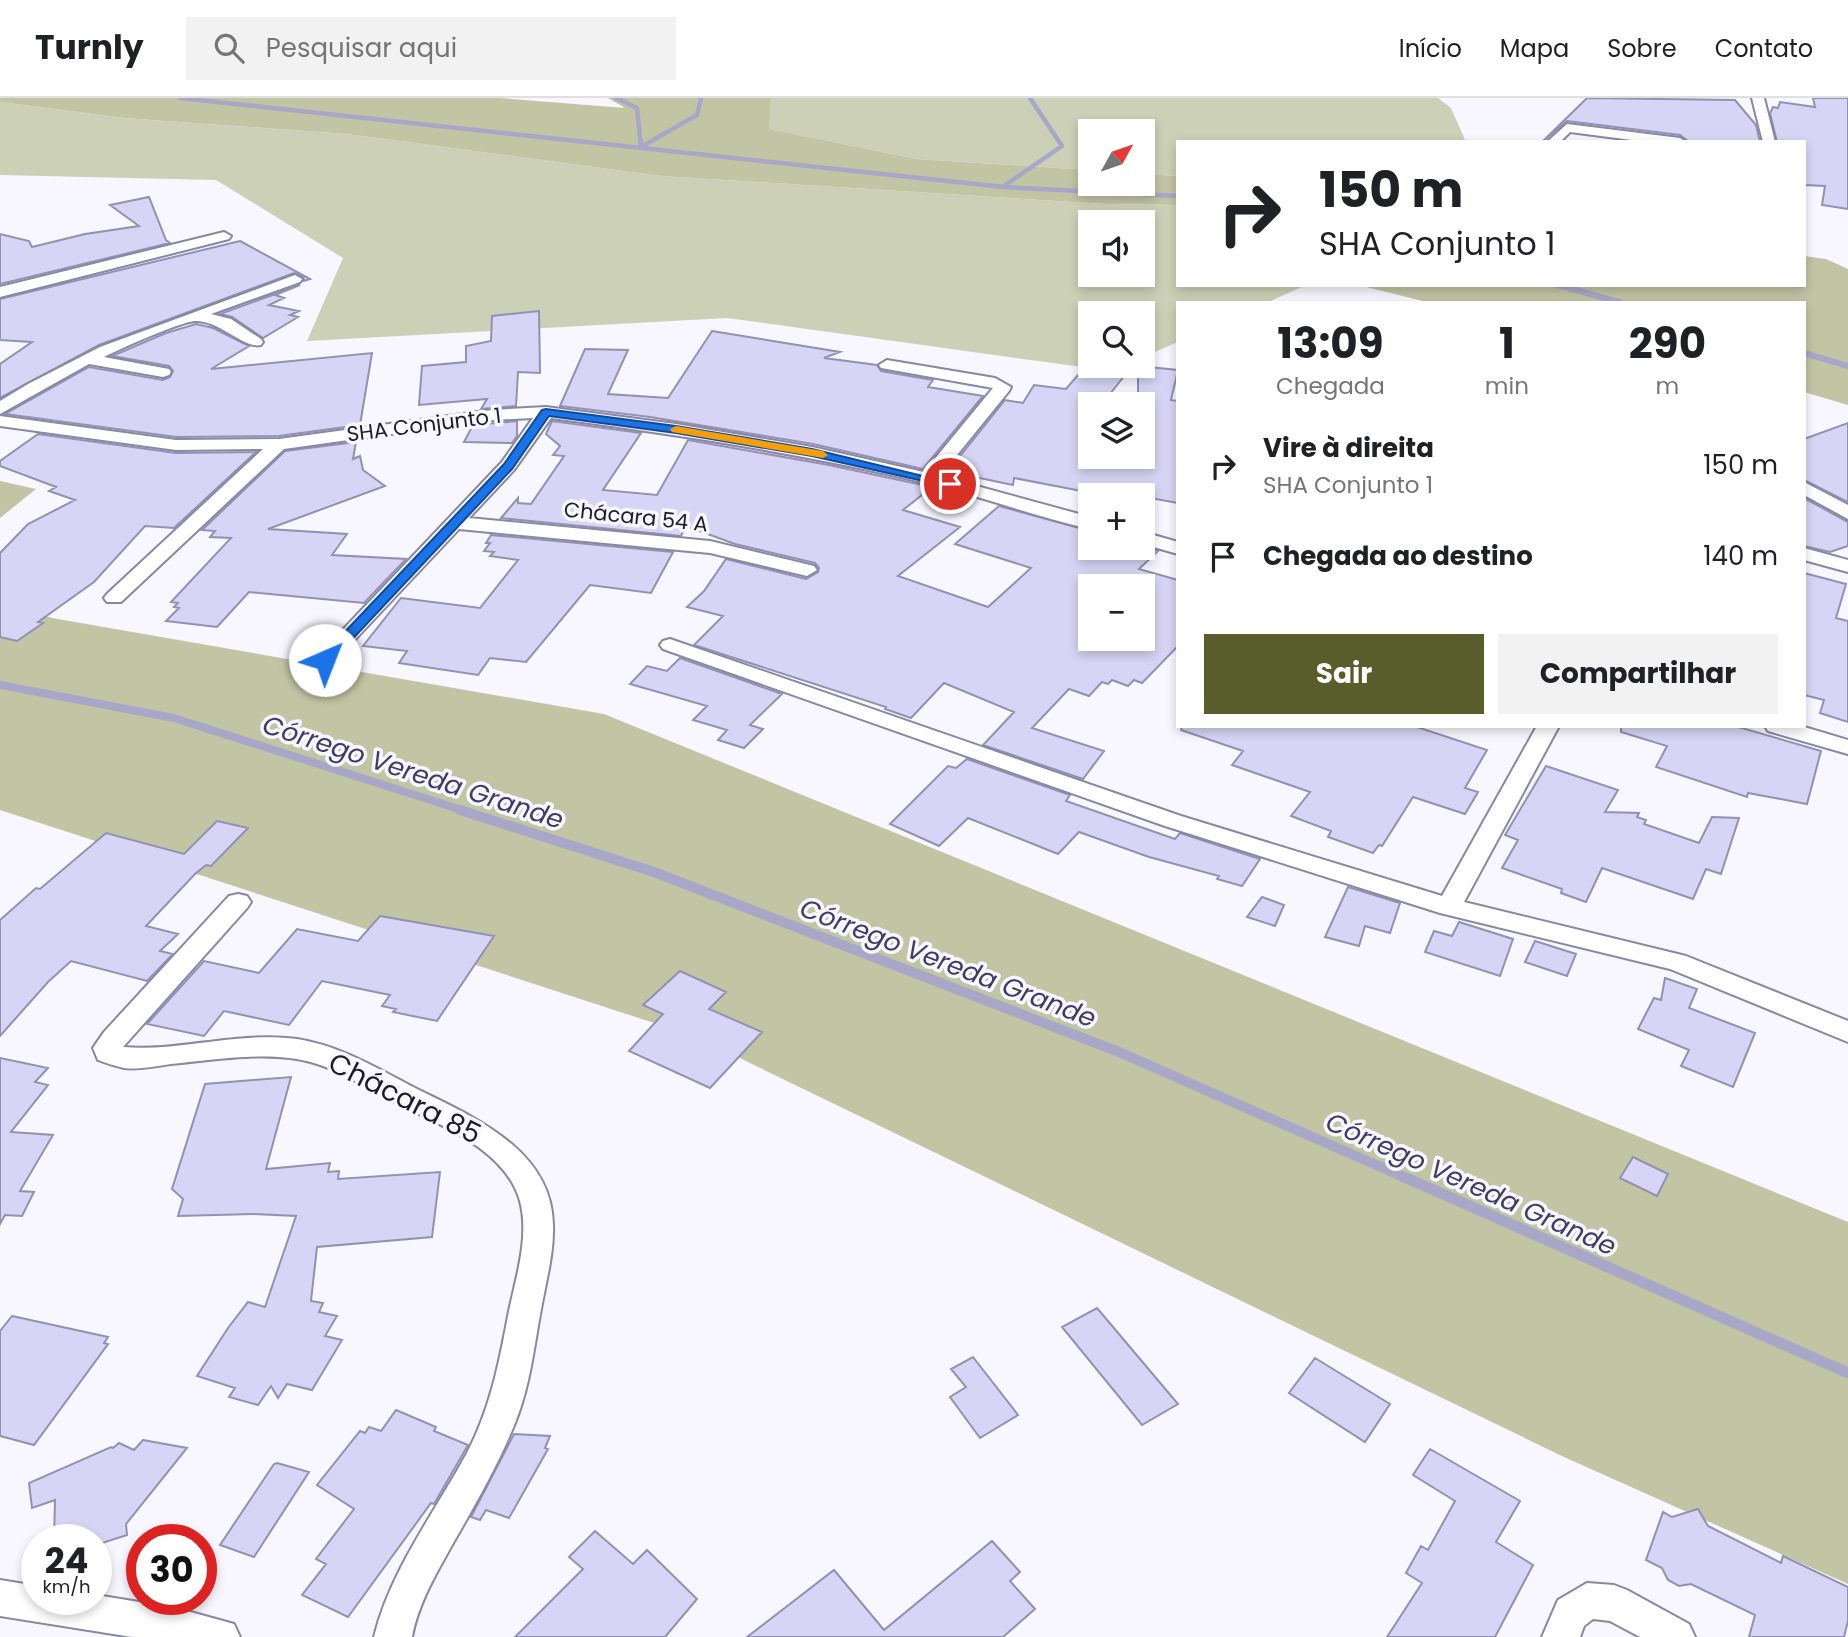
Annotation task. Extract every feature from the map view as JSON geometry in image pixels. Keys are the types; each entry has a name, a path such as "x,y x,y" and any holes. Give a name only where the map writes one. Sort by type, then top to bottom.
{"street":[{"path":"1758,98 1768,140"},
{"path":"1555,140 1567,128 1664,140"},
{"path":"0,292 224,236"},
{"path":"0,409 87,359 295,279"},
{"path":"196,316 225,322 256,342"},
{"path":"87,359 163,372"},
{"path":"887,365 995,383 1003,387 928,478"},
{"path":"325,660 508,466 546,412"},
{"name":"SHA Conjunto 1","path":"0,421 176,445 279,444 492,415 546,412 676,429 812,452 928,478 1078,520"},
{"path":"114,598 279,444"},
{"path":"1806,488 1848,513"},
{"name":"Chácara 54 A","path":"457,523 710,547 807,570"},
{"path":"1155,541 1176,547"},
{"path":"1806,555 1848,566"},
{"path":"670,645 1160,817 1449,907 1677,962 1848,1032"},
{"path":"1449,907 1547,728"},
{"path":"1783,728 1848,747"},
{"name":"Chácara 85","path":"238,902 114,1039 107,1048 108,1053 125,1058 295,1049 328,1056 453,1119 494,1144 523,1176 535,1201 537,1241 514,1367 499,1421 474,1473 427,1556 397,1618 393,1637"},
{"path":"0,1598 176,1626 221,1637"},
{"path":"1561,1637 1571,1613 1587,1601 1614,1603 1676,1637"}],"green space":[{"path":"0,98 500,98 625,108 608,98 771,98 769,129 917,159 1078,169 1078,196 1155,196 1155,175 1176,176 1176,205 1105,204 661,176 347,134 124,118 0,102"},
{"path":"771,98 1438,98 1451,108 1465,140 1176,140 1176,176 1155,175 1155,119 1078,119 1078,169 917,159 768,129"},
{"path":"0,102 124,118 347,134 661,176 1105,204 1176,205 1176,287 1302,287 1270,301 1176,301 1176,343 1155,352 1155,301 1078,301 1078,366 727,318 307,341 343,258 216,180 0,175"},
{"path":"1806,256 1826,259 1848,269 1848,405 1806,393 1806,301 1423,301 1366,287 1806,287"},
{"path":"0,481 36,489 0,518"},
{"path":"0,600 52,618 604,714 1848,1222 1848,1584 1564,1457 694,1036 0,810"}],"building":[{"path":"1587,98 1735,100 1756,125 1760,140 1686,140 1680,135 1567,121 1544,140"},
{"path":"1813,98 1848,98 1848,209 1822,205 1825,186 1806,185 1806,140 1777,140 1770,113 1773,107 1778,108 1780,102 1815,107"},
{"path":"149,197 166,240 170,243 0,284 0,234 29,241 32,247 85,234 139,226 110,205"},
{"path":"240,241 310,279 304,281 303,277 294,273 99,345 0,398 0,364 32,342 0,340 0,299"},
{"path":"300,285 275,295 284,298 269,305 299,311 290,315 298,317 263,338 232,317 220,314"},
{"path":"539,311 540,373 518,372 516,406 481,409 487,399 419,405 422,366 466,362 466,346 491,341 492,316"},
{"path":"196,324 213,328 249,346 211,369 372,353 360,425 279,436 176,437 5,414 89,367 163,380 170,377 173,371 169,366 112,356 166,333"},
{"path":"712,331 840,352 824,358 877,365 881,371 933,380 928,387 983,396 923,469 813,444 650,417 560,406 585,349 628,350 608,394 668,398"},
{"path":"1155,368 1176,370 1171,400 1176,401 1176,503 1155,499 1155,483 1078,483 1078,490 1014,478 1013,485 951,472 945,475 1005,400 1023,403 1034,385 1066,389 1078,375 1078,378 1123,378 1112,392 1078,392 1078,469 1155,469 1155,392 1138,392 1138,378 1155,378"},
{"path":"517,421 517,436 512,443 464,442 473,425"},
{"path":"552,421 641,433 603,490 657,495 688,440 829,465 932,487 903,510 960,527 898,576 988,607 1031,568 955,544 999,506 1078,528 1078,560 1148,560 1139,569 1176,579 1176,648 1142,683 1134,680 1128,686 1112,680 1108,684 1102,682 1089,696 1069,689 1032,728 1104,751 1083,779 983,745 1014,712 944,683 911,718 885,709 886,707 694,645 723,616 687,607 704,591 726,559 806,579 818,572 819,568 815,563 735,544 686,526 681,536 501,518 518,498 518,503 531,504 564,456 553,455 560,446 546,434"},
{"path":"1848,423 1848,502 1806,481 1806,438"},
{"path":"38,434 176,453 256,452 174,528 145,526 94,582 38,622 43,623 17,641 0,637 0,553 28,524 75,500 49,491 56,487 0,466 0,461"},
{"path":"356,442 353,459 360,456 363,470 385,486 268,529 347,534 332,555 406,559 364,603 249,592 217,627 166,621 179,608 174,607 178,603 171,602 231,538 210,537 215,531 202,530 285,451"},
{"path":"1806,499 1848,522 1848,546 1830,552 1806,546"},
{"path":"491,535 673,552 651,593 590,585 526,662 490,658 478,675 399,663 407,651 363,646 401,598 480,608 518,560 490,556 494,552 484,551 490,543 486,543"},
{"path":"1806,574 1846,584 1836,618 1848,621 1848,722 1820,713 1824,700 1806,696"},
{"path":"680,658 782,694 750,725 763,729 744,748 718,740 727,730 693,720 707,706 630,684 647,666 667,671"},
{"path":"1420,728 1487,750 1465,788 1478,792 1465,814 1413,797 1382,846 1379,845 1373,853 1328,837 1331,831 1291,816 1310,792 1232,765 1243,751 1181,730"},
{"path":"1621,728 1742,728 1821,751 1807,804 1748,793 1747,797 1656,767 1667,746 1621,732"},
{"path":"967,759 1070,795 1066,801 1175,839 1180,833 1260,859 1242,886 1217,879 1219,876 1149,857 1079,832 1058,854 968,818 939,846 890,824 948,766 956,768"},
{"path":"1546,766 1618,790 1605,812 1639,813 1637,817 1646,820 1644,824 1699,843 1712,817 1739,818 1721,874 1706,869 1693,899 1602,868 1586,902 1561,893 1562,889 1502,868 1518,840 1505,835"},
{"path":"217,821 248,828 211,866 206,865 195,874 146,926 178,934 160,951 173,954 147,981 71,961 48,982 0,1036 0,920 106,833 184,854"},
{"path":"1348,887 1400,903 1390,933 1365,926 1359,946 1325,937"},
{"path":"1262,897 1284,905 1275,926 1247,917"},
{"path":"380,916 494,936 437,1021 393,1012 396,1009 382,1006 390,995 322,981 289,1025 224,1011 204,1036 147,1024 204,961 259,973 297,929 358,941"},
{"path":"1459,922 1513,939 1500,976 1425,952 1434,931 1452,936"},
{"path":"1535,941 1576,954 1567,976 1525,962"},
{"path":"680,971 726,992 709,1009 762,1032 710,1088 629,1051 663,1014 643,1005"},
{"path":"1665,978 1697,989 1689,1008 1755,1033 1733,1087 1681,1066 1689,1050 1638,1029 1654,998 1661,1000"},
{"path":"0,1058 48,1068 35,1082 48,1085 11,1132 53,1135 20,1191 34,1192 22,1216 5,1215 0,1224"},
{"path":"291,1077 266,1169 330,1163 328,1172 339,1171 338,1179 440,1172 432,1237 317,1247 311,1301 323,1303 319,1312 337,1316 325,1336 342,1340 312,1390 287,1384 278,1398 271,1386 258,1405 229,1397 235,1388 197,1376 248,1302 265,1307 296,1216 178,1216 183,1199 172,1189 205,1084"},
{"path":"1633,1157 1668,1174 1657,1196 1620,1178"},
{"path":"1097,1308 1178,1404 1142,1425 1062,1327"},
{"path":"12,1316 108,1337 104,1343 108,1344 34,1445 0,1436 0,1331"},
{"path":"973,1357 1018,1415 980,1438 950,1397 966,1387 951,1369"},
{"path":"1315,1358 1390,1404 1365,1442 1289,1393"},
{"path":"396,1410 436,1427 434,1431 468,1445 434,1504 431,1503 348,1617 302,1595 326,1564 316,1559 354,1509 317,1485 360,1431 365,1433 369,1427 381,1431"},
{"path":"514,1434 550,1436 545,1448 548,1449 509,1518 486,1510 480,1520 471,1517"},
{"path":"143,1440 187,1448 126,1524 126,1535 112,1540 112,1524 54,1524 55,1500 32,1508 29,1483 113,1448 119,1443 134,1450"},
{"path":"1430,1449 1520,1501 1496,1542 1533,1565 1495,1637 1387,1637 1422,1583 1406,1573 1421,1546 1428,1550 1455,1501 1413,1475"},
{"path":"274,1464 309,1472 254,1557 220,1545"},
{"path":"1698,1509 1708,1526 1781,1563 1783,1556 1848,1587 1848,1621 1844,1637 1749,1637 1755,1615 1691,1584 1679,1586 1668,1580 1662,1568 1646,1560 1663,1512 1672,1517"},
{"path":"595,1531 633,1564 647,1550 697,1599 665,1637 515,1637 583,1569 569,1557"},
{"path":"992,1541 1020,1572 1010,1581 1035,1609 1003,1637 747,1637 834,1570 884,1630"}],"waterway":[{"path":"180,98 1003,187 1176,196"},
{"path":"616,98 637,108 641,147 697,115 701,98"},
{"path":"1004,186 1062,146 1030,98"},
{"path":"1565,287 1615,301"},
{"path":"1806,354 1848,366"},
{"name":"Córrego Vereda Grande","path":"0,685 174,718 465,811"},
{"name":"Córrego Vereda Grande","path":"460,810 654,872 1119,1052 1406,1178"},
{"name":"Córrego Vereda Grande","path":"1402,1176 1848,1373"}],"slow traffic":[{"path":"676,429 823,455"}],"route":[{"path":"325,660 508,466 546,412 676,429 812,452 950,484"}]}
